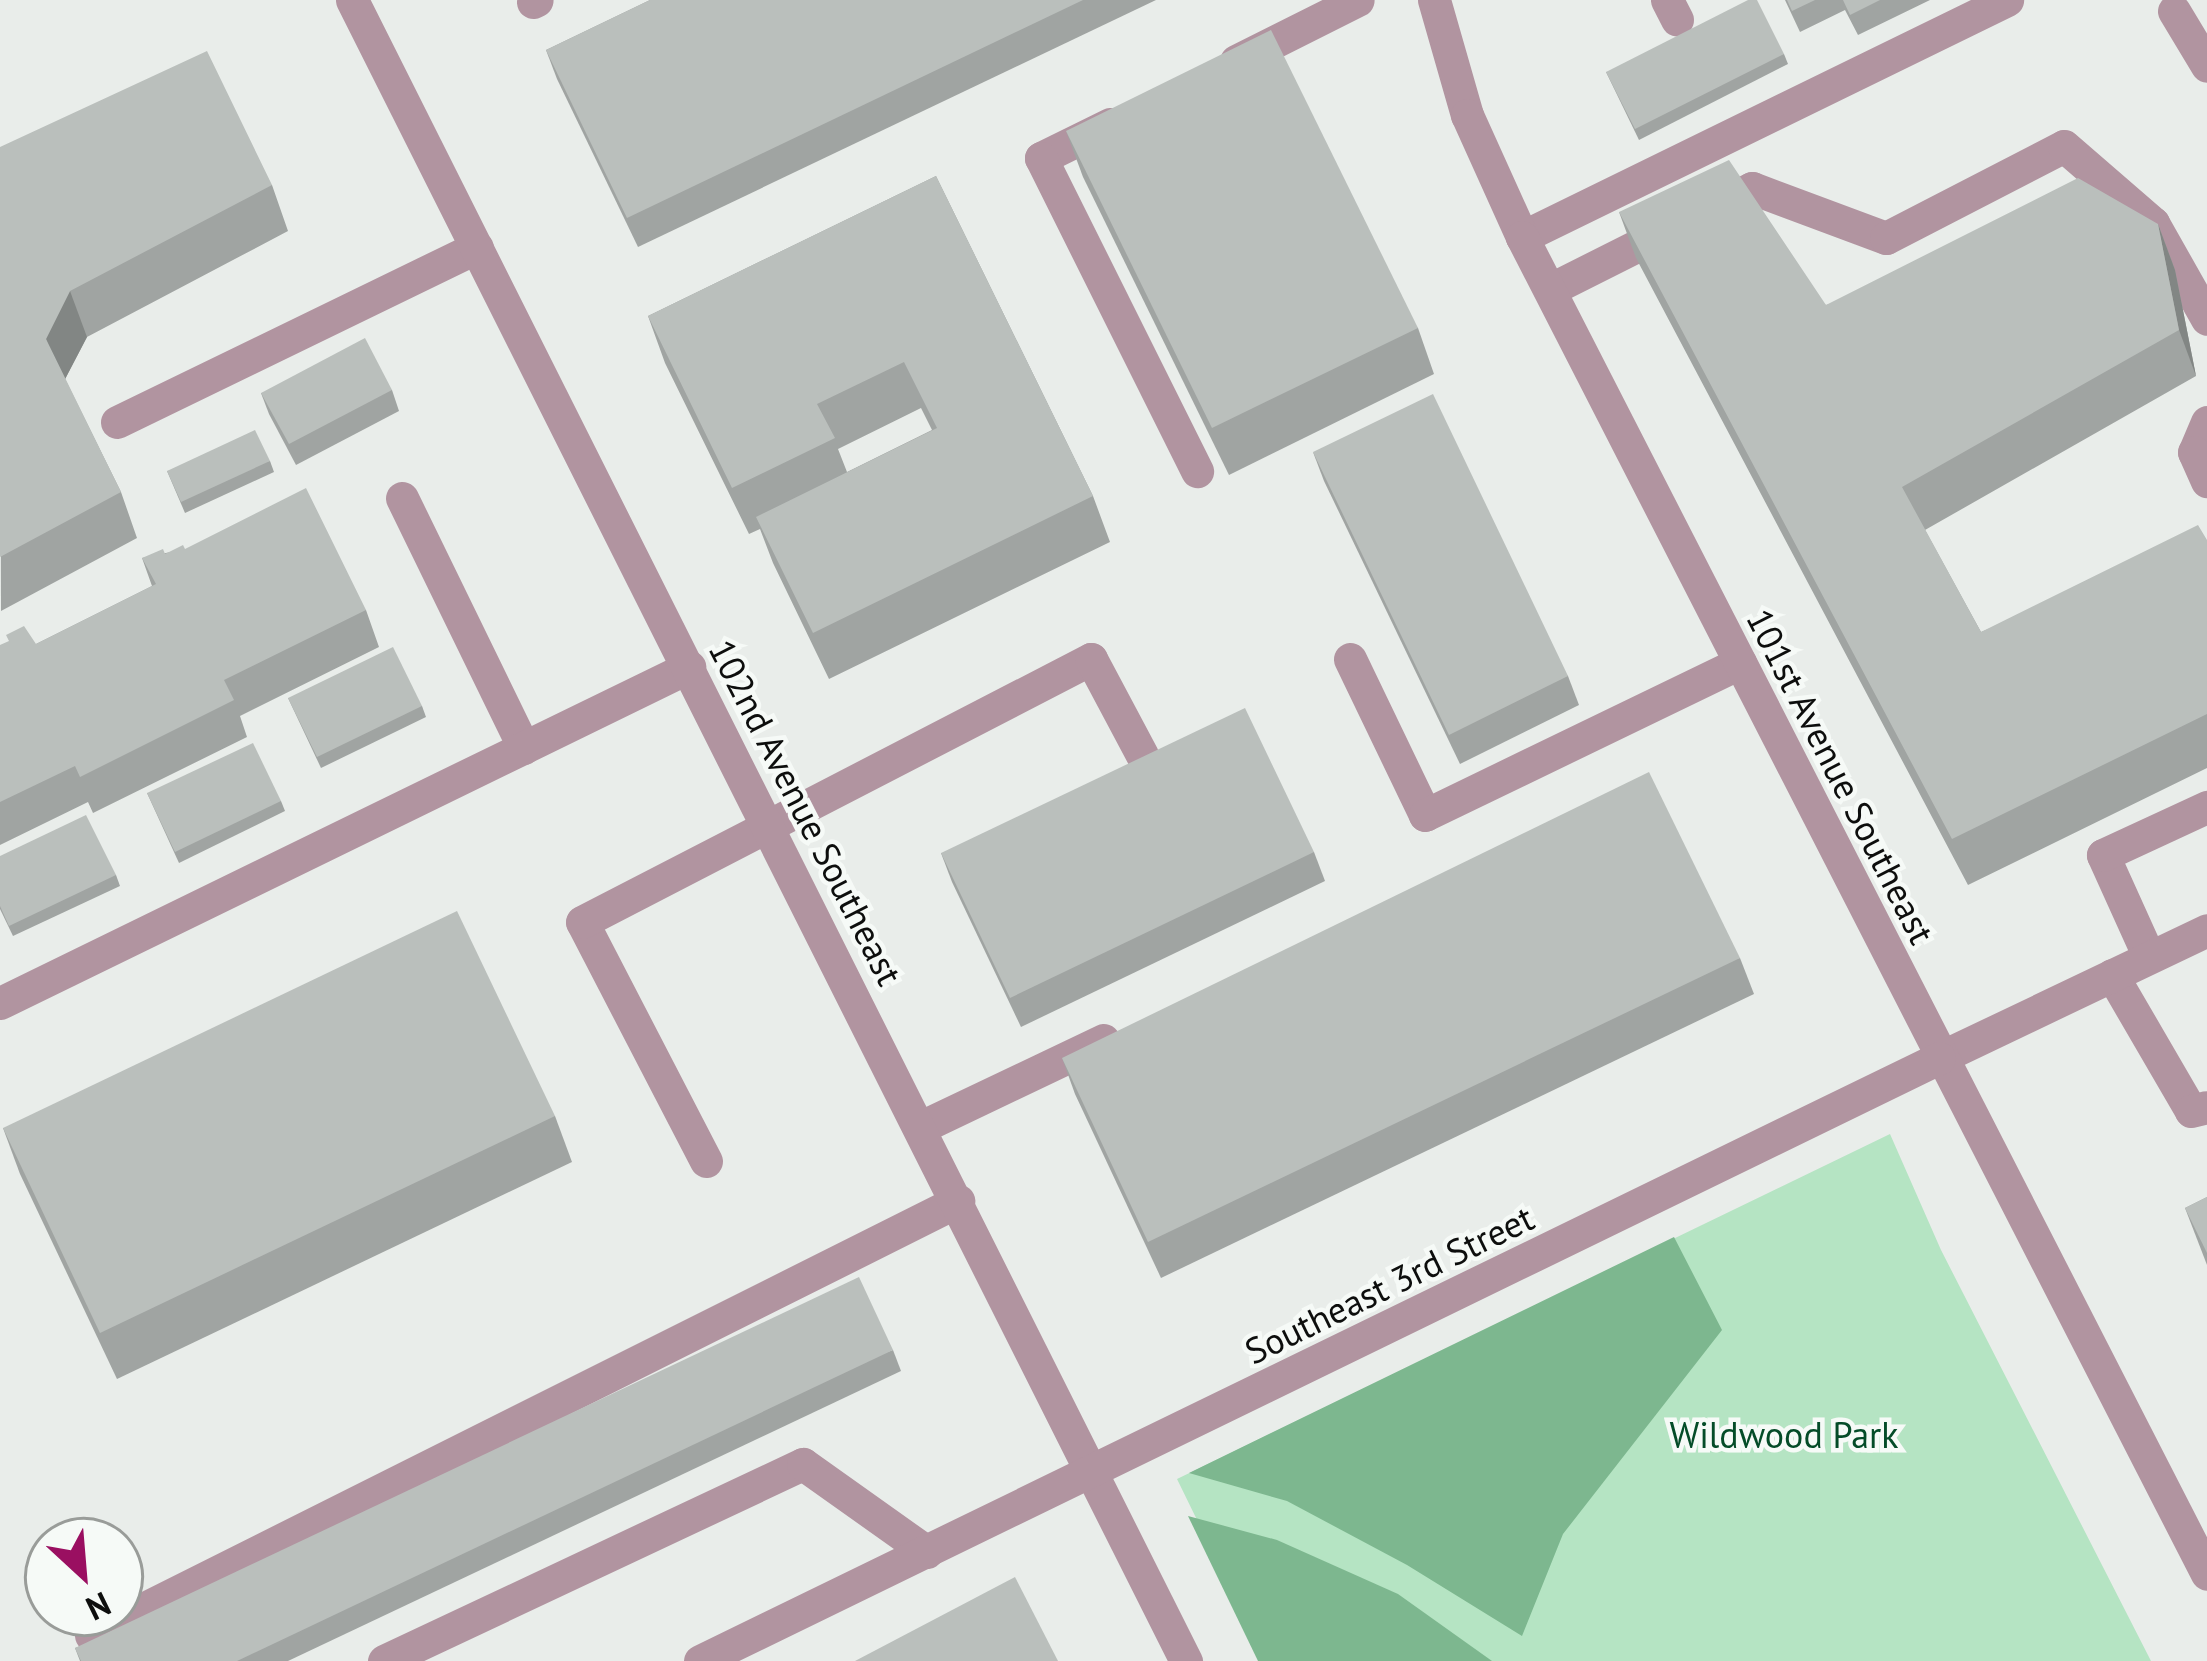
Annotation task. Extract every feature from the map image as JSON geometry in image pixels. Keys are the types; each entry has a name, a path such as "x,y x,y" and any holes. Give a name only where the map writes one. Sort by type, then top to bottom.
{"street":[{"name":"102nd Avenue Southeast","path":"352,0 1186,1661"},
{"path":"1210,74 1358,0"},
{"name":"101st Avenue Southeast","path":"1434,0 1467,115 1522,237 2207,1574"},
{"path":"1522,237 2007,0"},
{"path":"2174,11 2207,66"},
{"path":"1147,106 1041,158 1197,471"},
{"path":"1551,289 1752,188 1886,238 2064,146 2153,223 2207,319"},
{"path":"117,422 477,247"},
{"path":"2207,422 2194,452 2207,481"},
{"path":"402,498 524,748"},
{"path":"1350,658 1425,815 1740,663"},
{"path":"706,1161 582,922 1091,659 1142,755"},
{"path":"0,1003 689,667"},
{"path":"2149,957 2103,855 2207,807"},
{"name":"Southeast 3rd Street","path":"700,1661 2207,930"},
{"path":"2112,975 2191,1111 2207,1107"},
{"path":"921,1127 1126,1029"},
{"path":"144,1608 958,1201"},
{"path":"384,1661 803,1464 927,1552"}],"green space":[{"name":"Wildwood Park","path":"1890,1134 1941,1250 2151,1661 1266,1661 1177,1479"},
{"path":"1674,1237 1722,1330 1563,1534 1522,1636 1407,1565 1287,1501 1189,1473"},
{"path":"1188,1516 1277,1540 1398,1594 1492,1661 1258,1661"}],"building":[{"path":"650,0 1083,0 627,218 546,50"},
{"path":"1748,0 1757,0 1784,54 1635,129 1606,72"},
{"path":"1787,0 1815,0 1792,11"},
{"path":"1843,0 1880,0 1850,15"},
{"path":"1271,30 1418,328 1212,428 1066,131"},
{"path":"207,51 272,185 70,291 46,339 121,492 0,557 0,147"},
{"path":"1729,160 1826,305 2078,178 2158,224 2179,330 1902,487 1981,632 2198,525 2207,540 2207,714 1952,839 1619,212"},
{"path":"936,176 1093,496 813,633 756,517 937,428 904,362 817,404 835,438 732,488 648,316"},
{"path":"365,338 392,390 289,444 261,393"},
{"path":"1433,394 1568,676 1449,735 1313,452"},
{"path":"255,430 270,461 181,502 167,471"},
{"path":"306,488 366,610 224,680 234,700 80,777 75,766 0,802 0,645 9,641 6,635 24,626 36,644 156,584 142,558 163,549 165,554 183,545 185,549"},
{"path":"393,647 422,706 317,757 288,698"},
{"path":"1245,708 1314,852 1010,998 941,853"},
{"path":"253,743 281,801 175,852 147,793"},
{"path":"1649,772 1740,958 1148,1242 1062,1058"},
{"path":"86,815 116,875 9,926 0,906 0,856"},
{"path":"457,911 555,1116 100,1333 3,1128"},
{"path":"2207,1197 2207,1253 2185,1208"},
{"path":"859,1277 893,1350 237,1661 81,1661 75,1648 98,1637 144,1637 144,1615"},
{"path":"1015,1577 1058,1661 855,1661"}]}
